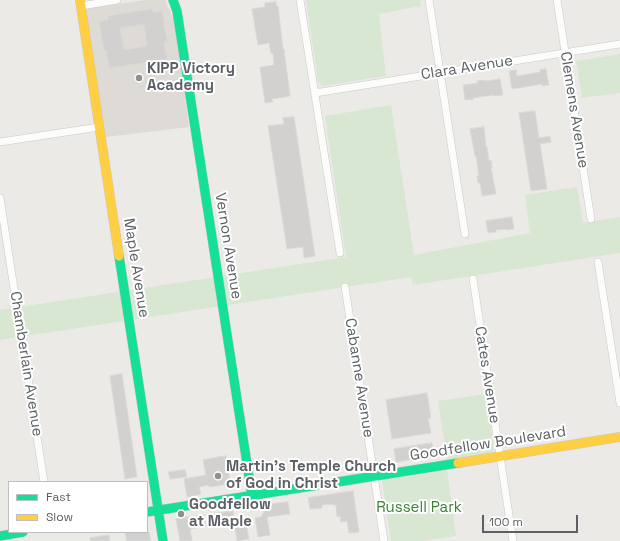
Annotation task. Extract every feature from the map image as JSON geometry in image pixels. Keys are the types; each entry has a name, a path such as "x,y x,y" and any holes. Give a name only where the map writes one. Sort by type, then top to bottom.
{"street":[{"path":"80,3 117,0"},
{"name":"Vernon Avenue","path":"173,0 177,11 252,496"},
{"path":"300,0 340,253"},
{"path":"429,0 465,234"},
{"name":"Clemens Avenue","path":"557,0 591,220"},
{"name":"Maple Avenue","path":"80,3 163,541"},
{"name":"Clara Avenue","path":"315,93 620,44"},
{"path":"0,142 99,127"},
{"name":"Chamberlain Avenue","path":"0,198 44,481"},
{"path":"598,262 620,403"},
{"name":"Cates Avenue","path":"472,280 513,541"},
{"name":"Cabanne Avenue","path":"345,287 384,541"},
{"name":"Goodfellow Boulevard","path":"148,512 620,436"},
{"path":"0,536 17,533"}],"shaded area":[{"name":"KIPP Victory Academy","path":"146,0 165,0 173,18 189,127 106,137 86,11 89,8"}],"green space":[{"path":"306,0 420,0 421,6 379,14 386,76 322,86 318,81"},
{"path":"620,54 620,93 582,98 576,61"},
{"path":"391,105 414,255 530,233 525,195 577,187 583,223 620,217 620,253 413,285 411,277 0,340 0,310 346,257 325,116"},
{"path":"486,394 494,449 489,453 447,460 438,401"},
{"name":"Russell Park","path":"447,470 456,536 422,541 391,541 382,481"}],"building":[{"path":"276,2 276,6 278,6 290,96 272,99 273,102 265,103 260,67 274,65 273,53 271,53 269,43 258,45 252,9 265,7 265,3"},
{"name":"KIPP Victory Academy","path":"153,9 153,12 162,11 167,42 164,42 167,59 109,68 106,50 104,51 99,21 108,20 108,16","holes":["144,25 147,46 124,50 120,28"]},
{"path":"546,69 549,85 542,86 542,84 512,89 509,71 516,70 517,76 540,72 540,70"},
{"path":"500,79 503,95 493,95 465,100 463,85 478,83 477,81"},
{"path":"535,111 539,138 550,136 551,142 540,144 547,189 531,191 519,113"},
{"path":"294,117 315,256 304,258 303,247 287,249 268,126 284,124 283,118"},
{"path":"484,127 486,147 489,161 491,160 496,194 482,196 480,183 478,183 477,176 479,176 470,129"},
{"path":"512,217 514,229 496,230 496,232 488,233 486,221"},
{"path":"122,374 137,477 125,479 110,376"},
{"path":"427,393 431,418 428,418 431,433 392,439 386,400"},
{"path":"432,443 434,456 396,462 394,449"},
{"name":"Martin's Temple Church of God in Christ","path":"226,456 230,482 229,484 199,487 201,494 187,497 184,479 206,475 203,460"},
{"path":"185,470 187,477 170,479 168,472"},
{"path":"353,491 359,532 349,533 347,521 341,522 340,516 337,517 336,505 322,505 322,508 310,509 308,498"},
{"path":"288,502 290,514 267,517 270,535 258,537 255,518 261,517 264,512 263,505"},
{"path":"233,511 234,518 238,520 245,519 249,539 237,541 234,522 215,525 213,514"},
{"path":"204,515 206,526 190,529 192,541 180,541 176,519"},
{"path":"149,532 151,541 127,541 125,533"},
{"path":"109,535 110,541 90,541 90,538"}],"traffic: fast":[{"path":"173,0 177,11 252,496"},
{"path":"119,256 163,541"},
{"path":"148,512 458,463"},
{"path":"0,536 17,533"}],"traffic: slow":[{"path":"80,0 119,256"},
{"path":"458,463 620,437"}],"place":[{"name":"KIPP Victory Academy","path":"139,78"},
{"name":"Martin's Temple Church of God in Christ","path":"218,476"},
{"name":"Goodfellow at Maple","path":"181,514"}]}
